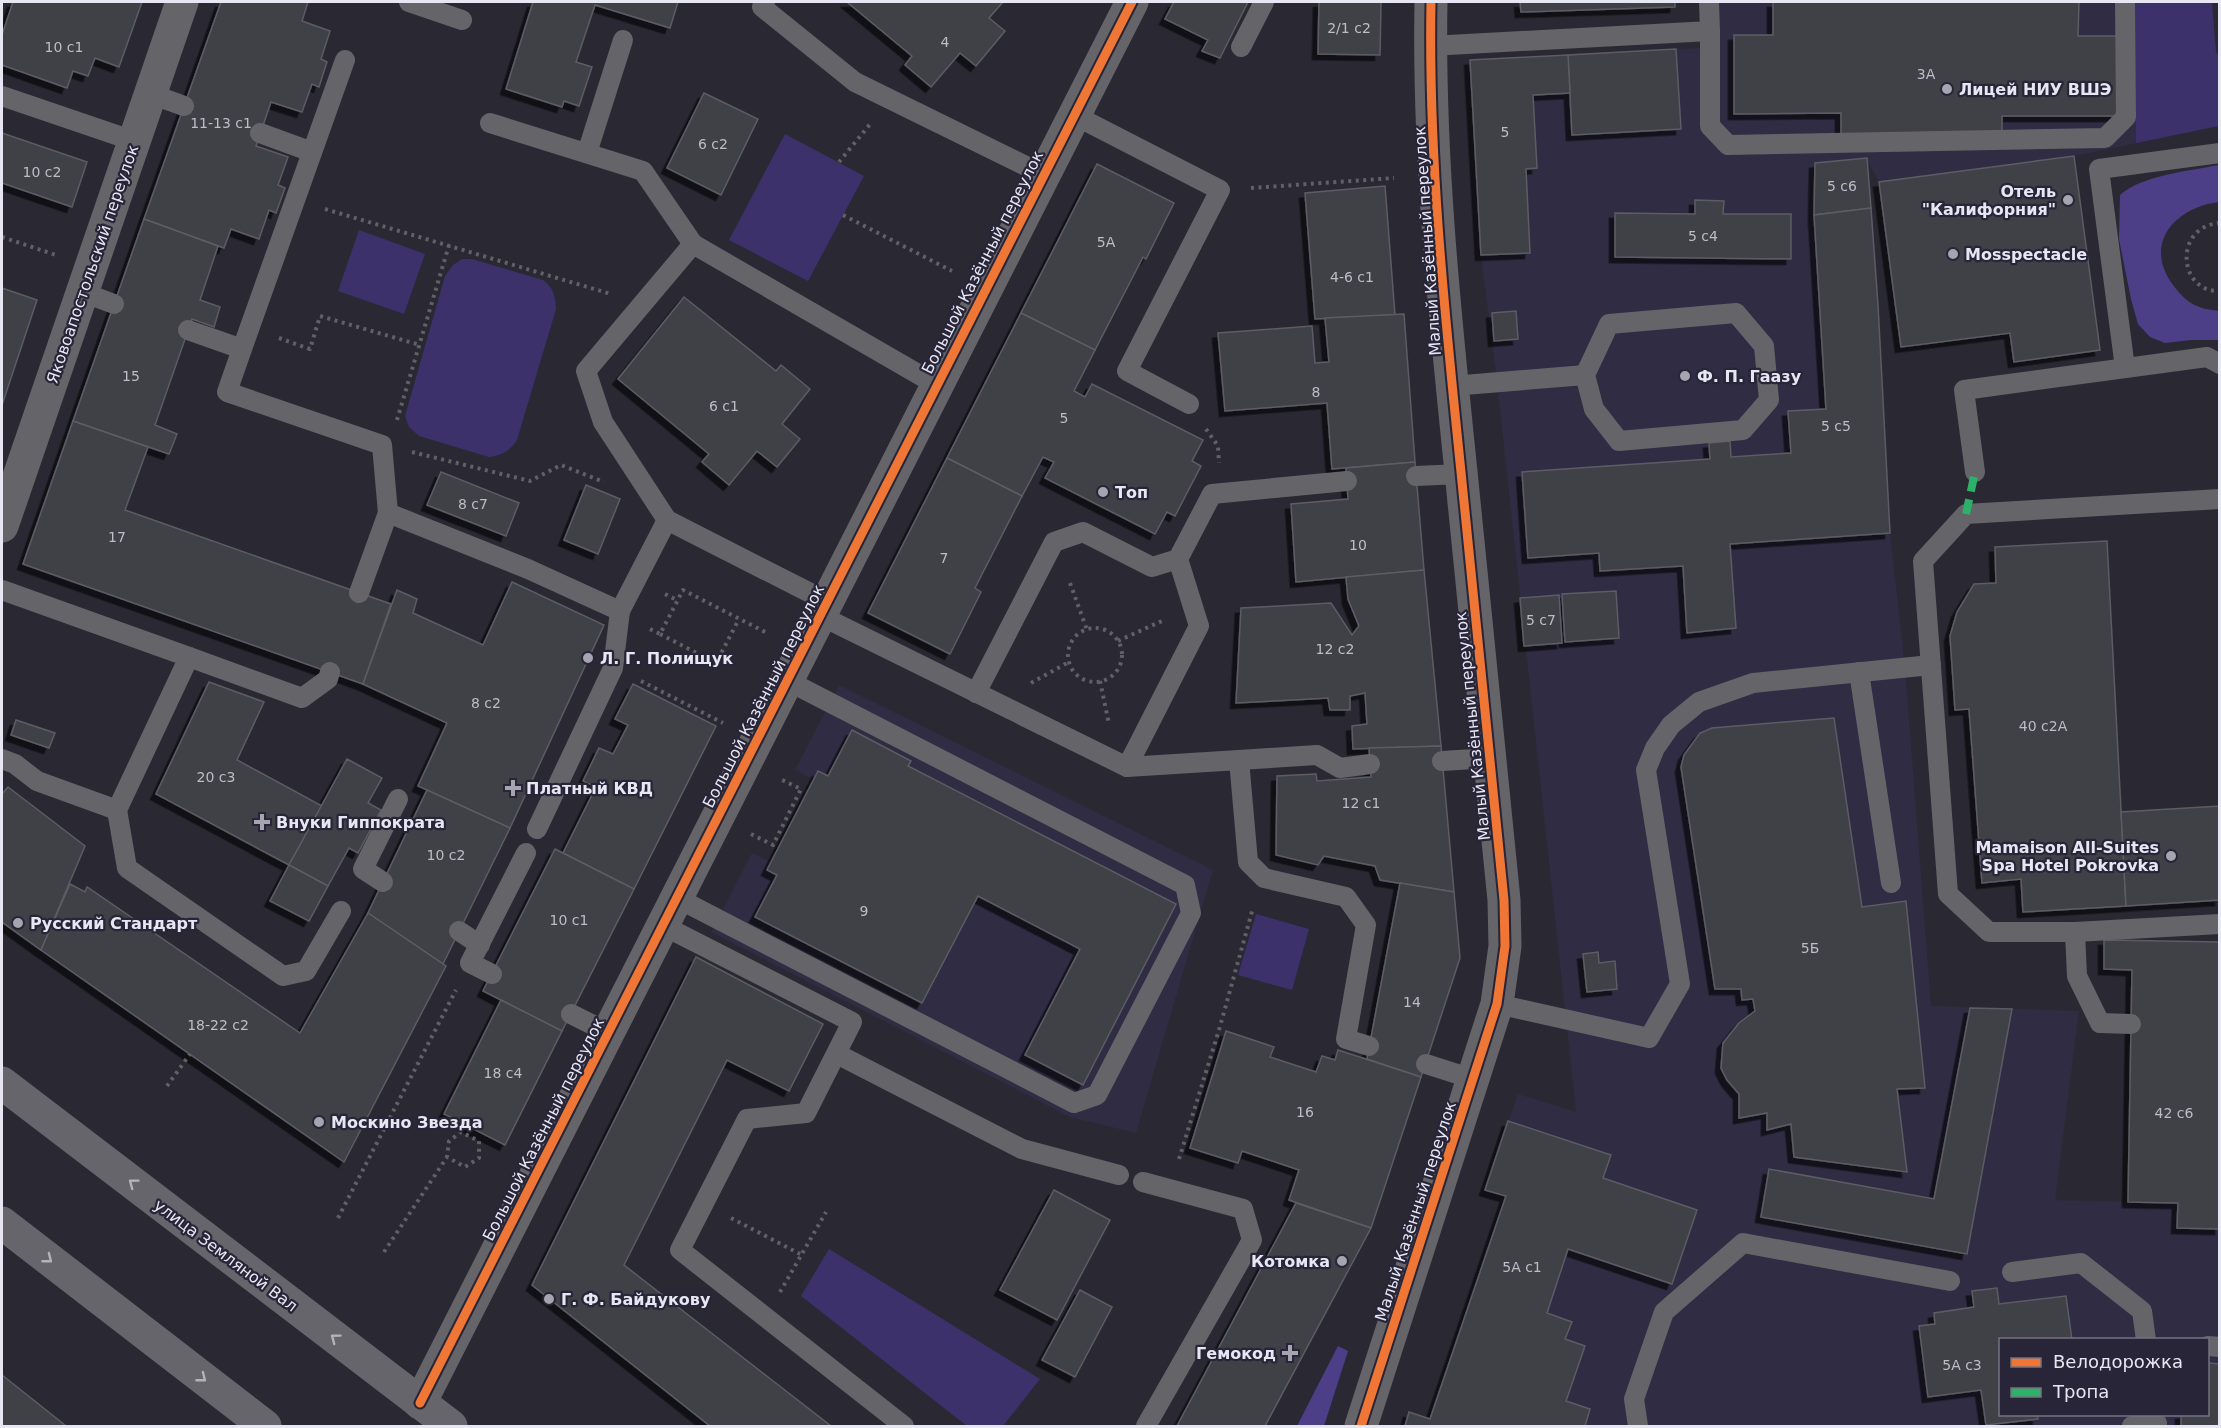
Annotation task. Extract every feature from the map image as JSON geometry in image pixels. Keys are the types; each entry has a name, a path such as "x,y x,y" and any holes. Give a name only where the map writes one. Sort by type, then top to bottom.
{"main road":[{"name":"улица Земляной Вал","path":"2,1083 452,1426"},
{"path":"2,1223 265,1426"}],"street":[{"name":"Яковоапостольский переулок","path":"2,526 182,2"},
{"name":"Большой Казённый переулок","path":"420,1403 825,609 1042,174 1132,2"},
{"name":"Малый Казённый переулок","path":"1361,1426 1497,1004 1505,946 1505,923 1490,758 1452,386 1436,176 1430,45 1431,2"}],"lane":[{"path":"409,2 462,20"},
{"path":"765,2 762,7 855,82 1042,174"},
{"path":"1241,47 1264,2"},
{"path":"1709,2 1710,126 1728,145 2104,138 2126,117 2125,2"},
{"path":"1430,45 1710,32"},
{"path":"587,153 623,40"},
{"path":"345,60 227,392 385,446 388,513 360,592"},
{"path":"151,93 184,106"},
{"path":"2,96 134,141"},
{"path":"1074,115 1220,190 1127,371 1189,404"},
{"path":"490,123 643,171 693,244 937,385"},
{"path":"260,133 312,152"},
{"path":"2125,368 2100,169 2220,153"},
{"path":"693,244 586,371 603,422 667,520 976,693 1127,767 1317,755 1340,768 1370,764"},
{"path":"82,292 114,304"},
{"path":"1736,313 1764,346 1769,400 1743,430 1619,441 1594,409 1585,375 1609,324 1736,313"},
{"path":"189,330 242,350"},
{"path":"1975,472 1964,390 2207,357 2220,364"},
{"path":"1452,386 1585,375"},
{"path":"1416,476 1461,474"},
{"path":"976,693 1054,542 1083,532 1152,567 1178,559 1212,494 1347,481"},
{"path":"2220,499 1966,514 1923,561 1948,894 1989,932 2075,932 2220,924"},
{"path":"388,513 528,569 620,614"},
{"path":"537,830 613,668 620,614 667,520"},
{"path":"1127,767 1199,626 1178,559"},
{"path":"2,590 302,698 328,679 330,672"},
{"path":"189,657 117,810 127,868 283,976 306,971 341,911"},
{"path":"1497,1004 1649,1038 1680,984 1646,770 1655,748 1671,725 1699,702 1753,683 1931,665"},
{"path":"1859,672 1891,883"},
{"path":"670,912 1074,1103 1096,1095 1191,913 1185,885 788,681"},
{"path":"1442,761 1490,758"},
{"path":"2,759 15,764 37,781 117,810"},
{"path":"1239,760 1248,862 1264,878 1346,897 1366,925 1346,1039 1369,1046"},
{"path":"383,882 363,869 398,799"},
{"path":"492,974 470,963 526,853"},
{"path":"670,912 852,1022 806,1113 747,1119 680,1250 904,1426"},
{"path":"459,931 480,945"},
{"path":"2075,932 2077,976 2100,1023 2131,1024"},
{"path":"571,1014 609,1033"},
{"path":"837,1054 1022,1149 1119,1175"},
{"path":"1426,1064 1473,1079"},
{"path":"1143,1182 1243,1209 1252,1239 1146,1426"},
{"path":"1638,1426 1634,1399 1664,1312 1743,1243 1950,1281"},
{"path":"2012,1272 2081,1263 2142,1311 2146,1338"},
{"path":"2132,1426 2157,1421"}],"path":[{"path":"839,162 891,100"},
{"path":"1220,190 1394,178"},
{"path":"295,200 643,303"},
{"path":"843,215 955,273"},
{"path":"2220,223 2199,229 2190,239 2186,251 2186,265 2192,277 2201,286 2220,291"},
{"path":"2,237 62,257"},
{"path":"449,245 420,345 385,446 530,481 561,465 655,502"},
{"path":"249,328 310,349 320,316 420,345"},
{"path":"1189,404 1218,446 1221,493"},
{"path":"1054,542 1087,630"},
{"path":"660,634 683,590 772,636"},
{"path":"1118,641 1193,606"},
{"path":"620,614 716,663 738,619"},
{"path":"1096,628 1113,634 1118,641 1122,651 1122,661 1110,677 1100,681 1090,681 1073,670 1069,662 1069,652 1078,634 1096,628"},
{"path":"613,668 727,725"},
{"path":"751,834 773,845 801,789 778,778"},
{"path":"787,818 792,820"},
{"path":"1170,1189 1220,1030 1264,878"},
{"path":"338,1218 456,990"},
{"path":"167,1086 190,1054"},
{"path":"470,1136 474,1129"},
{"path":"384,1252 447,1157 449,1141 462,1132 479,1141 479,1158 465,1167 447,1157"},
{"path":"785,1286 826,1212"},
{"path":"725,1215 802,1254"}],"shaded area":[{"path":"1700,2 2188,2 2196,131 2074,156 1879,182 1867,160 1878,305 1890,533 1905,667 1931,1006 2079,1011 2055,1200 2178,1203 2177,1228 2219,1229 2219,1426 1405,1426 1409,1412 1430,1419 1505,1197 1485,1190 1518,1094 1576,1112 1497,382 1481,255 1470,60 1700,48"},
{"path":"2134,2 2212,2 2216,52 2219,57 2219,126 2136,143"},
{"path":"785,134 864,176 808,281 729,240"},
{"path":"2219,165 2219,202 2203,205 2177,219 2168,230 2161,255 2164,270 2184,297 2199,307 2219,311 2219,340 2165,343 2150,337 2138,324 2119,239 2120,195 2129,188 2153,178"},
{"path":"359,230 425,254 404,314 338,291"},
{"path":"462,259 472,259 543,280 552,289 555,300 556,309 517,440 505,452 489,457 419,436 409,427 405,416 445,276 453,265"},
{"path":"839,685 1213,870 1136,1133 1070,1117 711,932 752,853 771,862 813,779 795,770"},
{"path":"1256,914 1309,929 1292,990 1238,975"},
{"path":"829,1249 1040,1379 1003,1426 967,1426 801,1296"},
{"path":"1338,1346 1348,1351 1324,1426 1297,1426"}],"building":[{"path":"13,2 142,2 119,67 95,58 88,76 73,71 67,88 2,65 2,35"},
{"path":"221,2 308,2 302,21 330,31 321,59 327,62 319,87 312,84 302,112 271,102 256,146 288,157 278,185 285,188 276,213 269,210 259,239 231,229 224,248 144,219"},
{"path":"533,2 678,2 670,28 595,5 576,62 592,67 579,106 564,101 562,107 506,89"},
{"path":"847,2 1003,2 989,18 1005,31 976,66 960,53 931,87 905,65 912,56"},
{"path":"1174,2 1248,2 1220,58 1202,51 1208,40 1165,19"},
{"path":"1319,2 1381,2 1380,55 1318,54"},
{"path":"1520,2 1675,2 1675,7 1521,12"},
{"path":"1773,2 2079,2 2078,36 2117,36 2117,116 2002,116 2002,134 1841,134 1841,113 1734,114 1734,35 1773,35"},
{"path":"1676,49 1681,129 1572,135 1568,55"},
{"path":"1568,55 1570,93 1533,95 1537,168 1526,169 1530,253 1481,255 1470,60"},
{"path":"704,93 758,119 721,195 667,168"},
{"path":"2,133 87,162 72,207 2,183"},
{"path":"2074,156 2100,350 2014,362 2010,333 1901,347 1879,182"},
{"path":"1867,158 1871,208 1814,215 1815,163"},
{"path":"1097,164 1174,203 1146,259 1143,257 1095,350 1021,313"},
{"path":"1385,186 1395,315 1315,319 1305,193"},
{"path":"1695,200 1724,201 1723,214 1791,214 1791,259 1615,257 1615,213 1695,214"},
{"path":"1871,208 1890,533 1730,544 1736,628 1687,633 1683,566 1600,571 1599,553 1528,558 1522,472 1710,459 1709,443 1730,441 1731,457 1791,453 1788,411 1826,409 1814,215"},
{"path":"144,219 218,246 200,300 220,307 214,327 192,319 155,425 177,434 169,454 73,421"},
{"path":"2,288 37,300 2,405"},
{"path":"684,297 776,371 781,365 810,389 782,424 800,439 777,467 757,451 729,485 702,462 709,454 618,379"},
{"path":"1516,311 1518,339 1494,341 1492,313"},
{"path":"1021,313 1095,350 1074,391 1085,397 1092,384 1203,440 1192,461 1201,466 1175,516 1167,512 1155,534 1045,478 1054,462 1043,457 1022,496 947,458"},
{"path":"1404,314 1415,462 1332,469 1327,403 1225,411 1218,333 1312,326 1315,363 1329,362 1325,318"},
{"path":"73,421 148,447 125,510 391,604 363,684 23,564"},
{"path":"947,458 1022,496 975,588 981,592 950,654 868,613"},
{"path":"1415,462 1424,570 1296,582 1291,504 1348,499 1346,468"},
{"path":"441,472 519,503 506,536 427,505"},
{"path":"586,485 620,499 598,554 564,540"},
{"path":"2107,541 2126,906 2023,912 2021,879 1982,883 1969,709 1955,710 1950,636 1957,612 1974,584 1996,583 1995,547"},
{"path":"1424,570 1441,746 1353,749 1352,726 1367,724 1365,693 1350,696 1350,710 1330,710 1328,698 1236,703 1241,608 1331,603 1352,635 1359,626 1348,599 1346,577"},
{"path":"512,582 604,625 510,828 418,786 447,723 363,684 397,590 417,599 413,613 483,645"},
{"path":"1616,591 1619,638 1565,642 1562,594"},
{"path":"1559,595 1562,643 1524,646 1520,598"},
{"path":"209,682 264,702 237,760 322,806 289,865 156,794"},
{"path":"633,684 716,726 634,889 563,853 596,787 583,781 599,748 613,754 628,725 615,719"},
{"path":"1834,718 1862,907 1906,901 1925,1088 1897,1089 1907,1172 1794,1157 1791,1124 1767,1130 1767,1113 1739,1118 1739,1094 1727,1080 1721,1068 1723,1043 1739,1023 1755,1011 1753,999 1742,1000 1741,989 1715,989 1681,767 1684,755 1700,733 1712,728"},
{"path":"16,720 55,733 49,748 11,735"},
{"path":"852,730 911,761 908,766 1176,904 1083,1085 1025,1055 1080,949 978,896 922,1003 755,917 777,875 767,870 818,771 828,776"},
{"path":"1441,746 1454,892 1380,880 1375,866 1324,856 1318,865 1276,855 1277,776 1316,774 1317,781 1371,777 1369,748"},
{"path":"347,759 382,778 368,803 381,810 358,853 349,848 328,886 289,865"},
{"path":"8,787 85,846 41,950 2,922 2,794"},
{"path":"427,790 510,828 443,964 368,913"},
{"name":"Mamaison All-Suites Spa Hotel Pokrovka","path":"2220,806 2220,900 2126,906 2121,812"},
{"path":"555,849 634,889 562,1031 483,991"},
{"path":"289,865 328,886 309,921 270,901"},
{"path":"1400,883 1454,892 1460,958 1421,1077 1367,1059"},
{"path":"70,884 85,892 87,887 300,1033 368,913 446,966 344,1162 41,950"},
{"path":"2104,940 2220,942 2220,1229 2177,1228 2178,1203 2128,1202 2132,970 2104,969"},
{"path":"1598,952 1599,963 1615,961 1617,989 1587,992 1583,954"},
{"path":"696,957 823,1024 789,1091 727,1060 624,1265 831,1426 710,1426 532,1285"},
{"path":"501,1000 562,1031 505,1145 444,1114"},
{"path":"1970,1008 2012,1009 1967,1254 1761,1217 1769,1169 1934,1199"},
{"path":"1226,1031 1274,1047 1270,1057 1316,1072 1322,1056 1335,1060 1338,1050 1421,1077 1371,1228 1289,1200 1299,1170 1242,1151 1238,1163 1190,1148"},
{"path":"1508,1121 1611,1155 1603,1178 1697,1210 1672,1284 1568,1249 1547,1313 1572,1322 1565,1339 1585,1346 1566,1401 1590,1409 1585,1426 1405,1426 1409,1412 1430,1419 1506,1196 1485,1190"},
{"path":"1054,1190 1110,1220 1057,1320 1000,1290"},
{"path":"1296,1203 1371,1228 1265,1426 1177,1426"},
{"path":"1997,1288 1999,1304 2066,1296 2072,1338 1999,1338 1999,1416 2037,1416 2038,1419 1986,1425 1981,1390 1928,1397 1919,1326 1935,1324 1934,1313 1974,1307 1972,1291"},
{"path":"1080,1290 1112,1307 1075,1377 1042,1360"},
{"path":"2209,1363 2220,1364 2220,1426 2181,1426 2181,1416 2209,1416"},
{"path":"2,1375 66,1426 2,1426"}],"marked path":[{"path":"1966,514 1975,472"}],"cycle path":[{"path":"420,1403 1132,2"},
{"path":"1361,1426 1497,1004 1505,946 1504,900 1439,237 1432,119 1431,2"}],"place":[{"name":"Лицей НИУ ВШЭ","path":"1947,89"},
{"name":"Отель \"Калифорния\"","path":"2068,200"},
{"name":"Mosspectacle","path":"1953,254"},
{"name":"Ф. П. Гаазу","path":"1685,376"},
{"name":"Топ","path":"1103,492"},
{"name":"Л. Г. Полищук","path":"588,658"},
{"name":"Платный КВД","path":"513,788"},
{"name":"Внуки Гиппократа","path":"262,822"},
{"name":"Mamaison All-Suites Spa Hotel Pokrovka","path":"2171,856"},
{"name":"Русский Стандарт","path":"18,923"},
{"name":"Москино Звезда","path":"319,1122"},
{"name":"Котомка","path":"1342,1261"},
{"name":"Г. Ф. Байдукову","path":"549,1299"},
{"name":"Гемокод","path":"1290,1353"}]}
